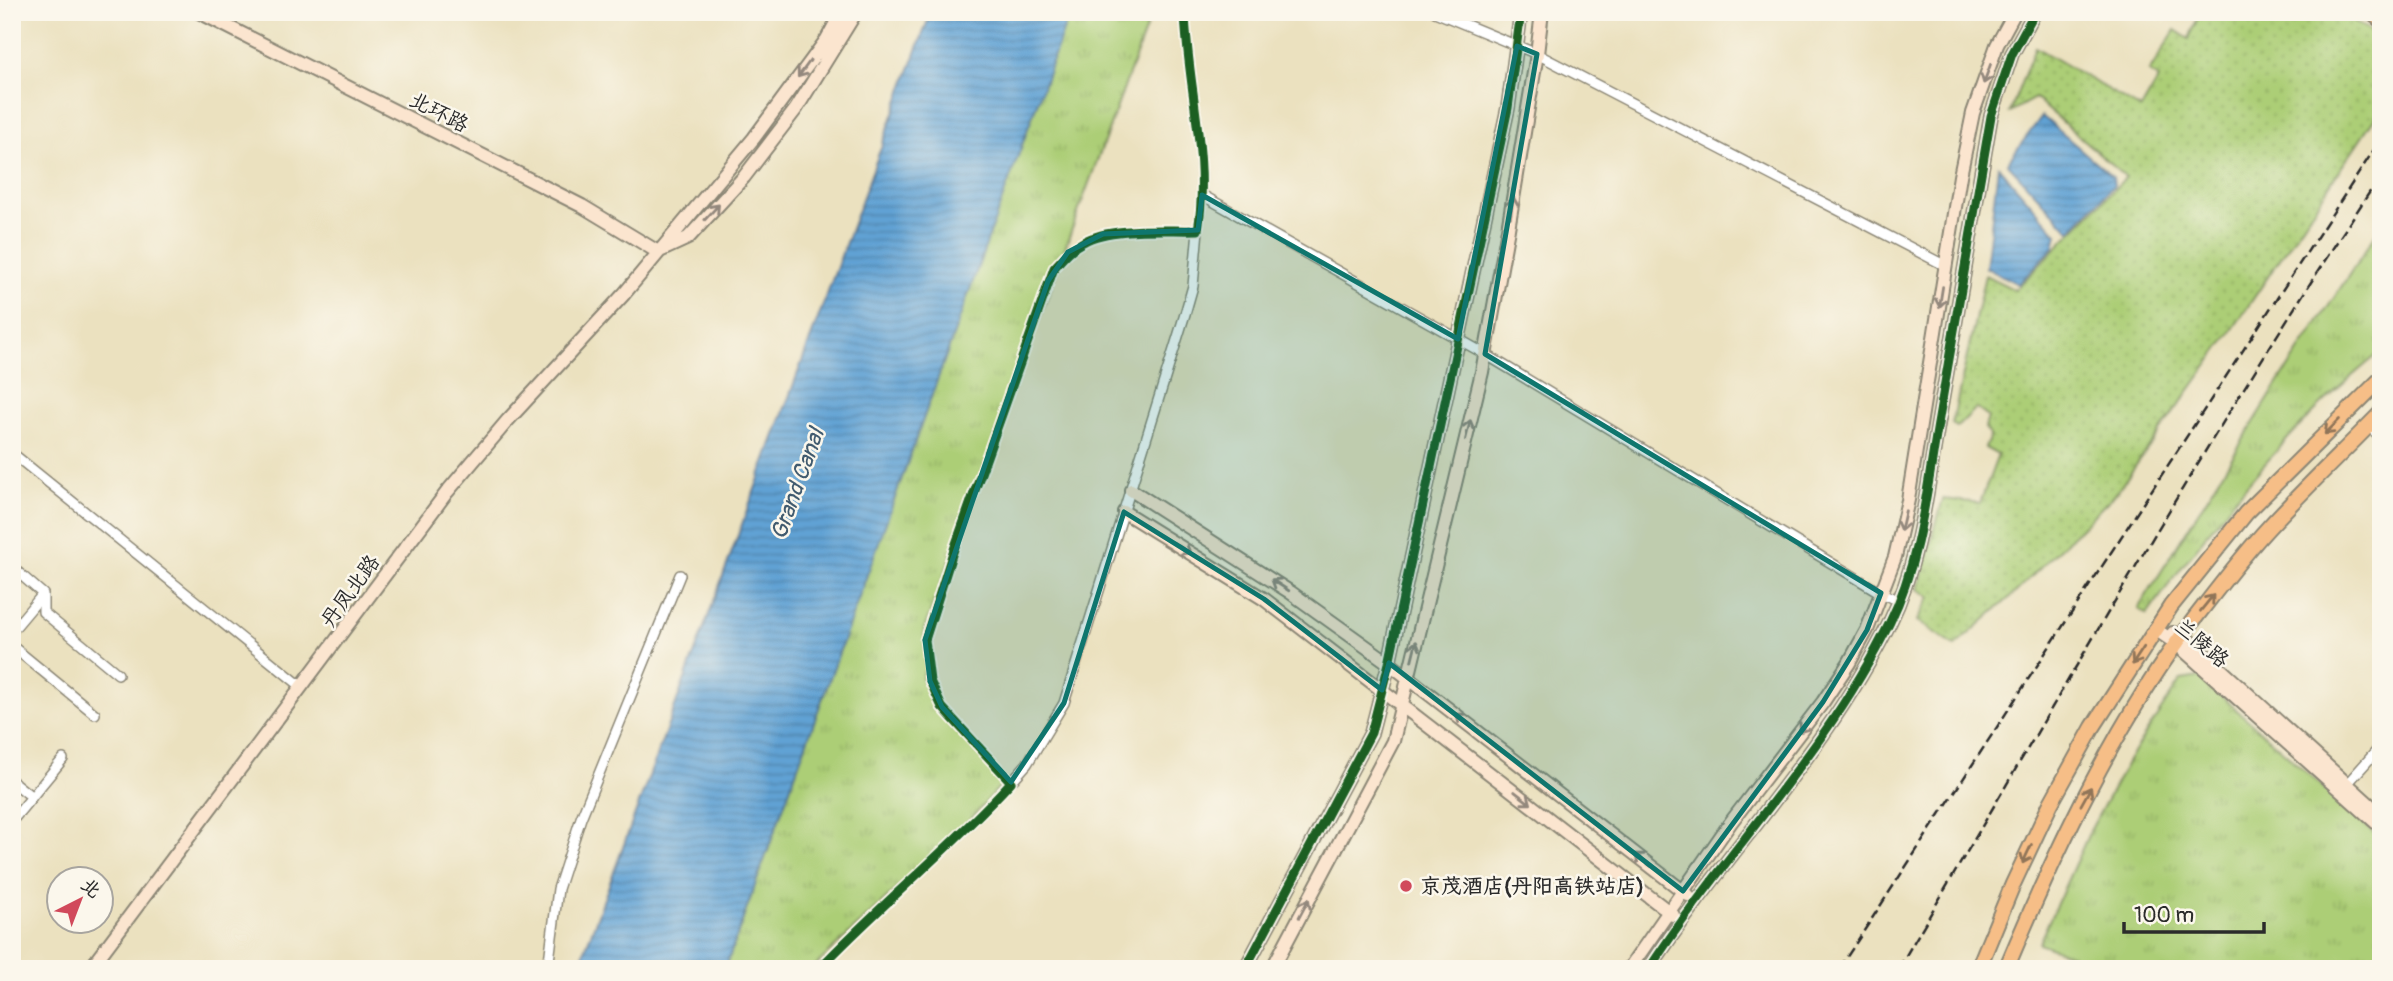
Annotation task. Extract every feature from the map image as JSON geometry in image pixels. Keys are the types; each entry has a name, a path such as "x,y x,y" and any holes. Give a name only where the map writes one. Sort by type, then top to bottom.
{"main road":[{"path":"2371,12 2381,20"},
{"path":"1978,969 2013,884 2051,803 2093,727 2155,629 2246,513 2381,379"},
{"path":"2006,969 2038,893 2076,814 2116,741 2180,640 2267,528 2381,413"}],"street":[{"name":"北环路","path":"199,12 582,205 658,252"},
{"name":"丹凤北路","path":"90,969 447,492 508,420 624,294 754,138 827,39 842,12"},
{"path":"658,252 688,238 744,177 796,109 856,12"},
{"path":"819,969 847,939 975,822 1027,764 1064,703 1193,286 1202,195 1185,12"},
{"path":"1435,12 1537,54 1946,266"},
{"path":"1245,969 1371,733 1389,663 1508,108 1521,12"},
{"path":"1272,969 1393,741 1485,355 1542,12"},
{"path":"1629,969 1731,822 1823,702 1867,630 1895,556 1908,500 1973,113 1997,45 2015,12"},
{"path":"1649,969 1838,715 1891,620 1916,550 1991,116 2012,54 2035,12"},
{"path":"1202,195 1458,339 1881,593 1898,600"},
{"path":"1011,782 942,706 930,681 925,640 948,565 1054,268 1068,252 1084,241 1103,234 1198,230"},
{"path":"2368,426 2381,437"},
{"path":"12,467 16,456 302,687"},
{"path":"1131,490 1290,592 1389,663 1697,902"},
{"path":"1124,512 1264,599 1682,922"},
{"path":"12,567 43,594 43,612 118,674"},
{"path":"548,969 558,889 581,818 680,576"},
{"path":"13,628 43,594"},
{"name":"兰陵路","path":"2155,629 2180,640 2381,815"},
{"name":"兰陵路","path":"2180,640 2381,827"},
{"path":"12,646 95,714"},
{"path":"2347,784 2381,746"},
{"path":"12,821 63,759"},
{"path":"12,781 32,797"}],"highlighted area":[{"path":"1517,46 1537,54 1485,354 1881,593 1867,630 1823,702 1683,891 1389,663 1382,690 1264,599 1124,512 1064,703 1011,782 942,707 930,681 925,640 1048,281 1068,252 1103,234 1198,230 1202,195 1458,339"}],"green space":[{"path":"1069,12 1152,12 924,630 926,667 922,678 937,710 1004,782 971,819 812,969 725,969"},
{"path":"2200,12 2340,12 2381,38 2381,108 2225,341 2116,493 2017,591 1955,646 1917,621 1930,597 1918,589 1943,499 1980,503 1998,455 1985,448 1990,436 1985,428 1988,417 1976,408 1957,427 1952,424 1985,275 2015,290 2126,177 2035,98 2010,112 2035,47 2141,109 2159,78 2149,72 2175,30 2189,39"},
{"path":"2381,226 2381,352 2316,410 2255,475 2147,615 2138,609 2279,382"},
{"path":"2200,677 2381,839 2381,969 2131,969 2126,965 2123,969 2093,969 2069,954 2039,943 2090,831 2129,759 2181,680"}],"water":[{"name":"Grand Canal","path":"931,12 1070,12 725,969 578,969"},
{"path":"2042,116 2113,177 2114,185 2070,231 2008,164"},
{"path":"1998,166 2057,234 2054,247 2018,284 1986,268"}],"railway":[{"path":"1839,969 2381,139"},
{"path":"1898,969 2194,469 2381,175"}],"cycle path":[{"path":"819,969 1011,782 942,707 930,681 925,640 952,555 1054,268 1067,253 1095,237 1123,231 1198,230 1201,203 1200,149 1185,12"},
{"path":"1245,969 1371,733 1389,663 1508,108 1521,12"},
{"path":"1649,969 1837,714 1865,669 1901,598 1922,522 1991,116 2012,54 2035,12"}],"place":[{"name":"京茂酒店(丹阳高铁站店)","path":"1406,886"}]}
